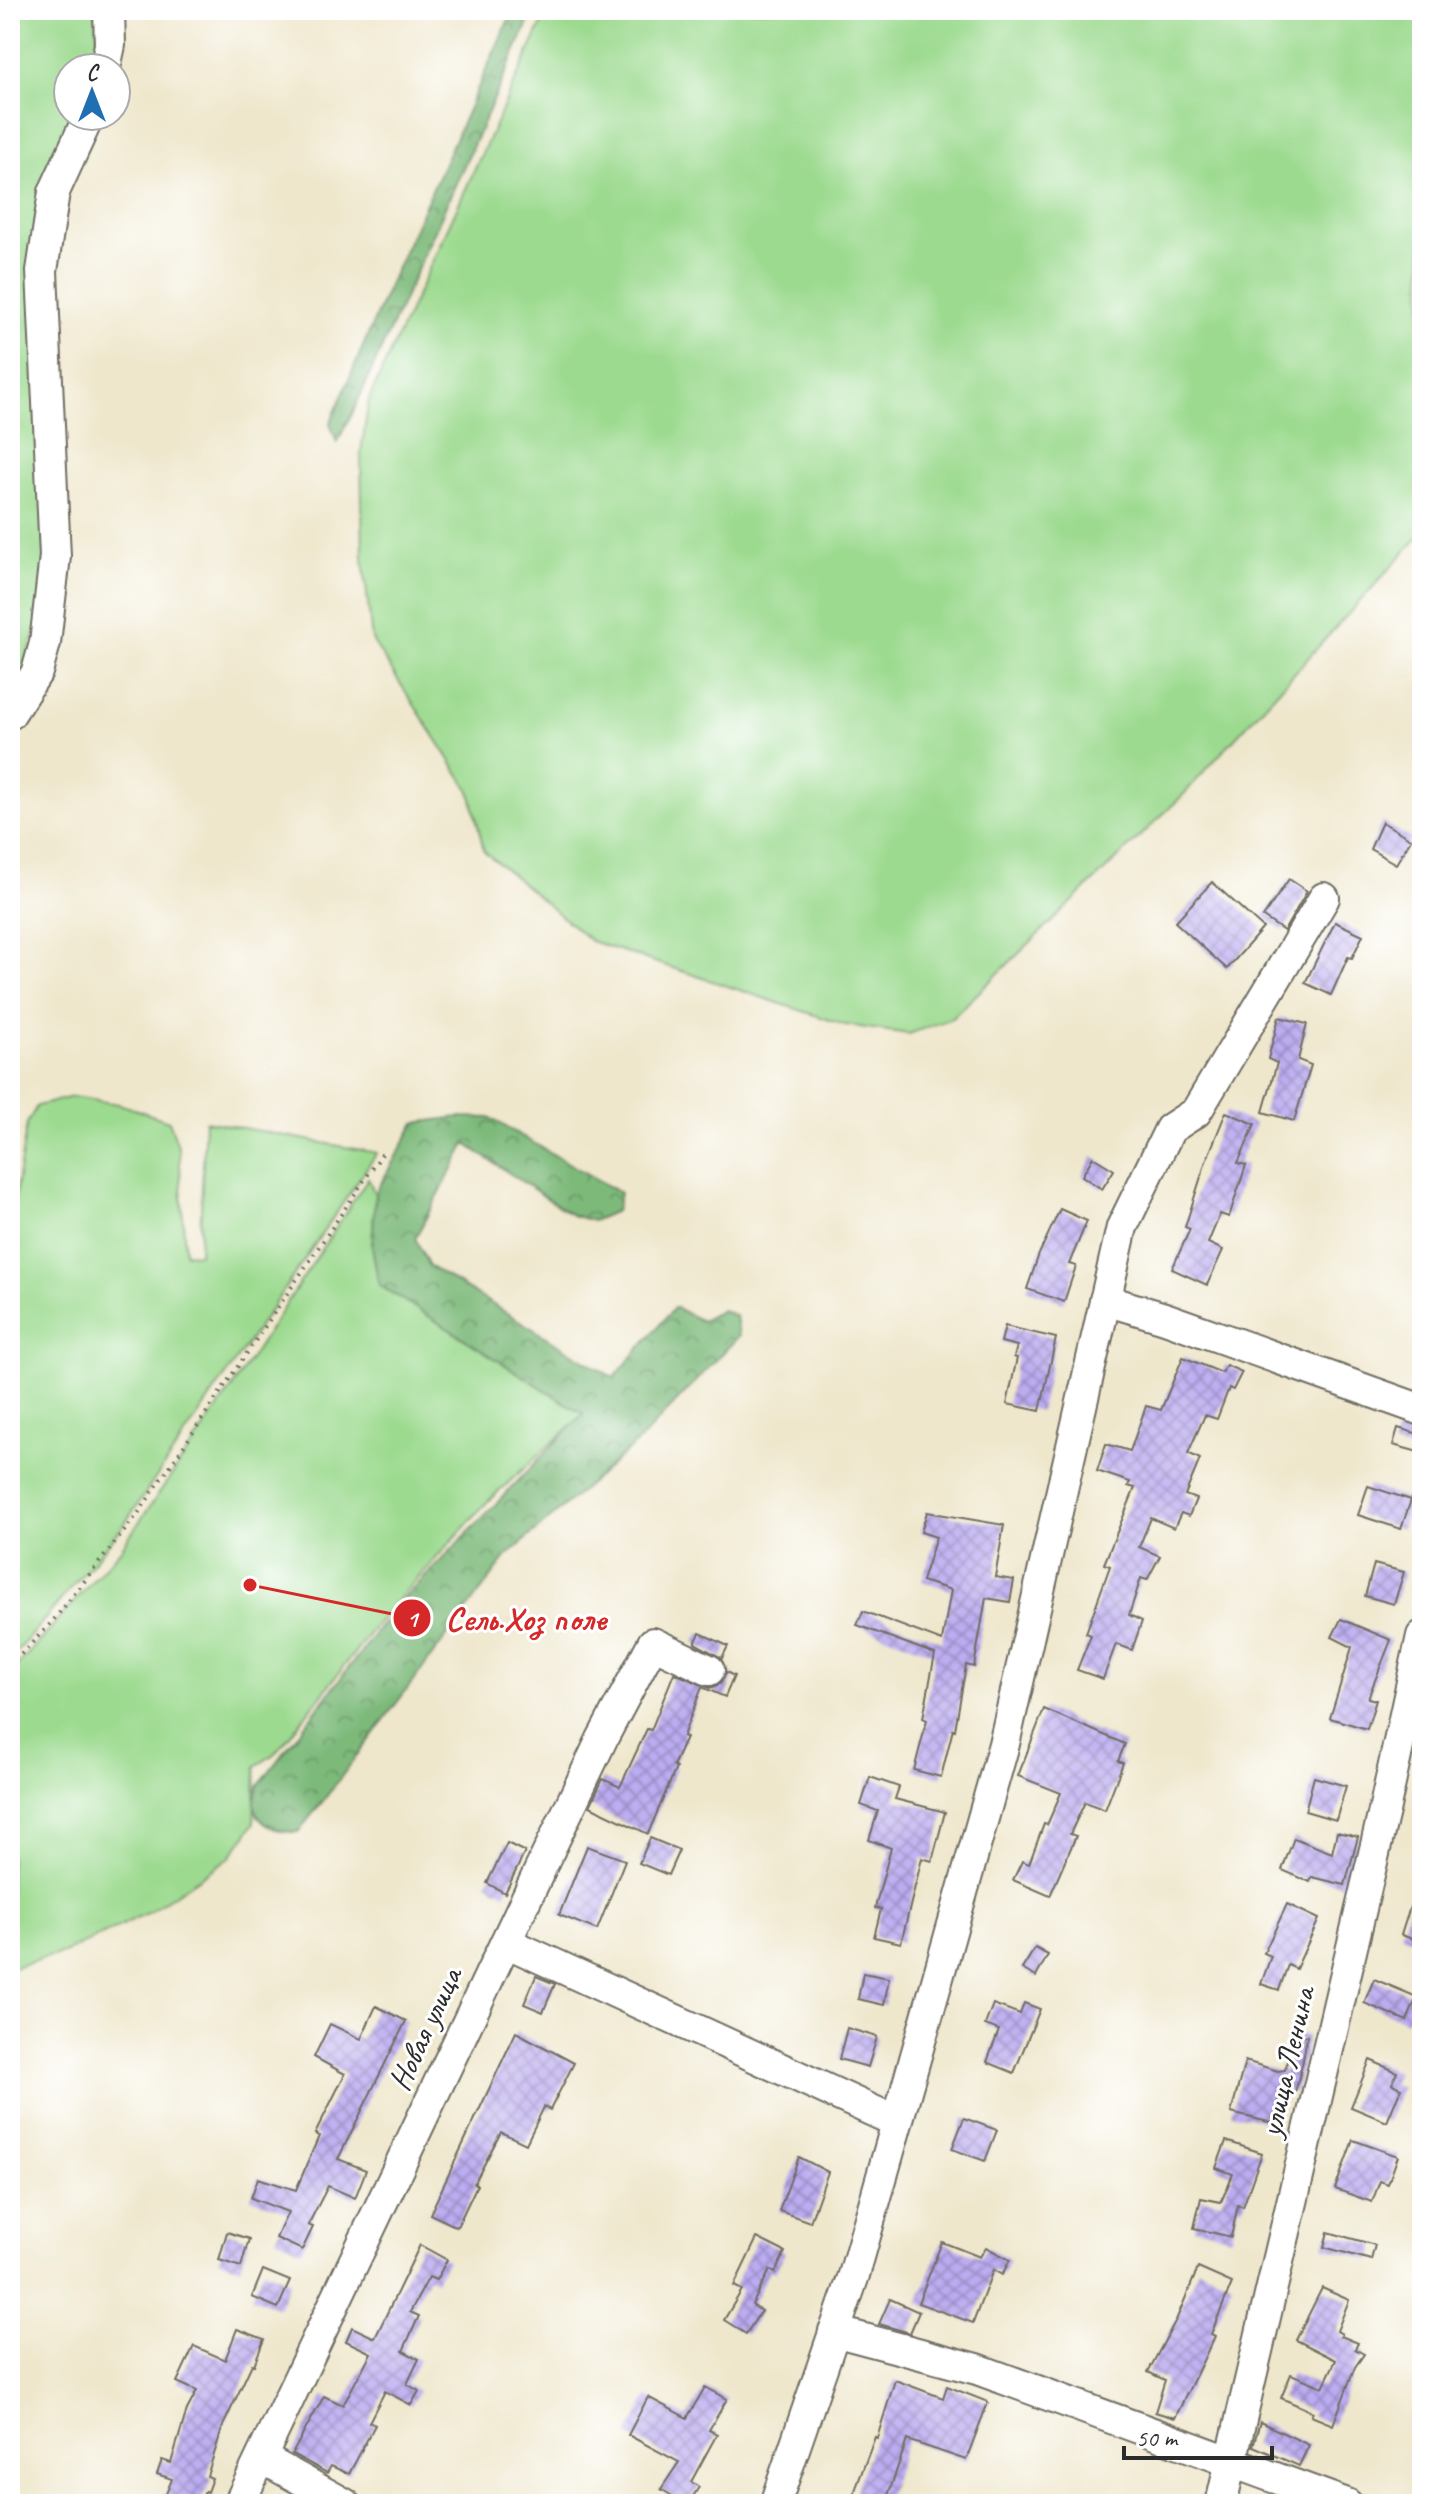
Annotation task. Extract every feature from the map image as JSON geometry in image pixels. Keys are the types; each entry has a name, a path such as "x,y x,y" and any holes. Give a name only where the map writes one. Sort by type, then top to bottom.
{"street":[{"path":"108,52 109,10"},
{"path":"10,714 37,672 45,643 55,556 42,271 54,192 82,132"},
{"path":"775,2504 854,2275 1004,1744 1122,1227 1170,1129 1196,1112 1324,898"},
{"path":"1105,1300 1179,1323 1422,1410"},
{"name":"улица Ленина","path":"1221,2504 1384,1811 1422,1636"},
{"name":"Новая улица","path":"239,2504 602,1739 653,1643 709,1670"},
{"path":"506,1942 897,2122"},
{"path":"834,2331 977,2369 1347,2504"},
{"path":"262,2458 345,2504"}],"path":[{"path":"10,1666 52,1622 137,1515 384,1151"}],"green space":[{"path":"10,10 95,10 98,42 95,52 52,52 52,132 70,132 45,196 45,569 38,626 10,704"},
{"path":"513,10 534,10 337,442 330,424"},
{"path":"548,10 1422,10 1422,533 1183,795 952,1018 909,1034 845,1025 591,941 484,851 470,791 372,640 363,558 361,452 369,399"},
{"path":"72,1097 119,1104 169,1121 179,1149 185,1253 199,1254 205,1121 377,1153 121,1529 10,1660 10,1323 14,1202 27,1123 37,1106"},
{"path":"459,1117 490,1118 620,1193 616,1211 593,1221 572,1215 466,1144 415,1238 429,1266 614,1378 675,1307 701,1321 722,1310 736,1316 739,1336 640,1440 508,1555 298,1832 284,1831 260,1819 255,1804 258,1786 394,1609 583,1414 379,1285 372,1247 375,1194 415,1123"},
{"path":"368,1178 375,1194 372,1247 379,1285 584,1414 487,1502 380,1620 276,1753 256,1766 254,1824 229,1858 149,1912 66,1952 10,1968 10,1674 120,1550 233,1386"}],"building":[{"path":"1382,822 1411,839 1396,864 1370,849"},
{"path":"1289,879 1307,891 1284,931 1263,917"},
{"path":"1212,882 1263,928 1227,969 1175,922"},
{"path":"1335,922 1363,935 1352,958 1348,957 1331,995 1305,983"},
{"path":"1279,1017 1307,1024 1298,1060 1311,1065 1294,1121 1263,1112 1277,1063 1268,1059"},
{"path":"1226,1112 1255,1124 1238,1163 1246,1165 1229,1217 1220,1214 1208,1243 1223,1250 1207,1285 1172,1269 1190,1229 1185,1227"},
{"path":"1093,1157 1114,1170 1102,1189 1082,1176"},
{"path":"1060,1209 1087,1221 1069,1264 1076,1266 1064,1302 1027,1289"},
{"path":"1005,1326 1056,1338 1040,1411 1007,1404 1017,1346 1001,1342"},
{"path":"1183,1357 1222,1373 1226,1365 1242,1372 1233,1390 1229,1388 1217,1419 1205,1415 1188,1453 1200,1459 1185,1495 1196,1499 1189,1516 1181,1513 1174,1528 1151,1518 1139,1547 1160,1556 1147,1580 1141,1578 1129,1615 1142,1621 1132,1650 1116,1644 1103,1679 1077,1670 1091,1635 1086,1633 1110,1566 1104,1564 1135,1488 1128,1486 1130,1482 1097,1471 1106,1444 1130,1451 1146,1406 1161,1410"},
{"path":"1398,1428 1422,1435 1422,1453 1393,1445"},
{"path":"1368,1486 1411,1500 1401,1529 1358,1515"},
{"path":"927,1512 1004,1525 995,1577 1014,1580 1010,1602 986,1598 974,1667 966,1665 955,1730 941,1777 914,1770 927,1720 923,1718 935,1654 857,1625 863,1611 942,1641 951,1590 922,1581 936,1537 921,1532"},
{"path":"1374,1564 1404,1572 1394,1604 1365,1596"},
{"path":"1341,1619 1391,1640 1368,1698 1376,1700 1367,1729 1330,1718 1352,1647 1332,1637"},
{"path":"700,1633 728,1646 722,1658 695,1643"},
{"path":"726,1672 734,1676 725,1697 702,1687 683,1736 686,1738 673,1766 676,1768 648,1834 590,1806 603,1779 620,1787 647,1729 651,1730 674,1673 710,1688 720,1684"},
{"path":"1044,1709 1125,1744 1118,1761 1123,1763 1105,1810 1085,1802 1070,1834 1076,1836 1050,1896 1013,1880 1022,1861 1029,1864 1044,1824 1047,1825 1061,1793 1018,1776"},
{"path":"870,1777 899,1787 895,1799 945,1812 932,1861 922,1858 901,1943 874,1937 881,1909 875,1908 891,1848 869,1840 878,1811 861,1805"},
{"path":"1314,1777 1346,1786 1336,1820 1305,1811"},
{"path":"1337,1832 1358,1837 1345,1885 1312,1877 1310,1882 1282,1870 1294,1838 1332,1853"},
{"path":"650,1838 679,1850 668,1875 639,1863"},
{"path":"507,1843 525,1852 505,1893 487,1883"},
{"path":"587,1846 625,1860 597,1930 559,1915"},
{"path":"1419,1879 1422,1880 1422,1942 1401,1935"},
{"path":"1287,1904 1319,1919 1296,1969 1288,1965 1279,1990 1261,1984 1271,1956 1264,1953"},
{"path":"1035,1948 1048,1955 1036,1977 1022,1969"},
{"path":"863,1973 889,1978 884,2005 858,1999"},
{"path":"536,1976 555,1984 543,2012 524,2004"},
{"path":"1374,1979 1417,1997 1407,2021 1364,2003"},
{"path":"1024,2003 1040,2009 1014,2073 987,2062 999,2030 985,2025 993,2004 1020,2014"},
{"path":"376,2006 406,2021 338,2159 366,2170 355,2198 328,2186 308,2225 313,2227 302,2250 276,2238 288,2212 251,2198 258,2178 296,2190 319,2136 315,2134 345,2074 314,2057 330,2024 361,2039"},
{"path":"847,2028 877,2037 868,2067 839,2059"},
{"path":"516,2032 574,2063 550,2110 544,2107 526,2144 501,2132 474,2184 477,2185 457,2227 430,2214"},
{"path":"1293,2033 1307,2036 1303,2060 1295,2093 1281,2088 1273,2123 1231,2113 1245,2061 1278,2071 1285,2070"},
{"path":"1370,2060 1397,2072 1392,2084 1401,2088 1387,2122 1351,2107"},
{"path":"964,2118 997,2130 985,2161 952,2149"},
{"path":"1353,2140 1398,2156 1388,2184 1380,2181 1372,2202 1335,2189"},
{"path":"1226,2141 1262,2153 1243,2207 1238,2205 1231,2237 1194,2228 1201,2198 1221,2202 1233,2174 1216,2168"},
{"path":"799,2157 828,2172 810,2222 779,2211"},
{"path":"227,2232 249,2239 241,2267 219,2260"},
{"path":"1328,2232 1375,2245 1371,2260 1324,2247"},
{"path":"757,2238 785,2252 775,2273 770,2270 752,2305 761,2311 746,2334 724,2320 742,2290 734,2286"},
{"path":"942,2242 980,2257 986,2247 1010,2260 1002,2275 993,2270 973,2323 918,2303"},
{"path":"420,2245 447,2260 436,2280 429,2277 410,2312 419,2316 403,2351 419,2359 407,2384 419,2391 411,2405 385,2391 369,2422 375,2425 349,2474 331,2466 327,2473 292,2454 324,2396 343,2405 371,2353 346,2341 352,2327 375,2338"},
{"path":"1198,2268 1232,2283 1211,2334 1215,2336 1175,2418 1155,2412 1165,2380 1148,2372 1177,2318"},
{"path":"263,2270 290,2281 278,2308 252,2297"},
{"path":"1322,2288 1349,2300 1337,2331 1358,2343 1355,2349 1364,2354 1355,2367 1333,2425 1281,2398 1291,2374 1323,2387 1336,2360 1296,2340"},
{"path":"890,2299 919,2312 910,2333 879,2324"},
{"path":"237,2329 264,2339 223,2426 207,2476 212,2478 207,2492 200,2504 162,2504 172,2479 157,2474 162,2460 171,2463 187,2410 197,2391 177,2382 194,2346 225,2360"},
{"path":"895,2380 943,2398 947,2386 988,2402 966,2460 907,2440 885,2504 850,2504 877,2438"},
{"path":"705,2387 727,2399 709,2430 717,2434 691,2482 699,2487 685,2504 661,2489 679,2462 628,2435 648,2397 687,2418"},
{"path":"1260,2422 1309,2445 1299,2466 1253,2446"}],"place":[{"name":"Сель.Хоз поле","path":"250,1585"}]}
